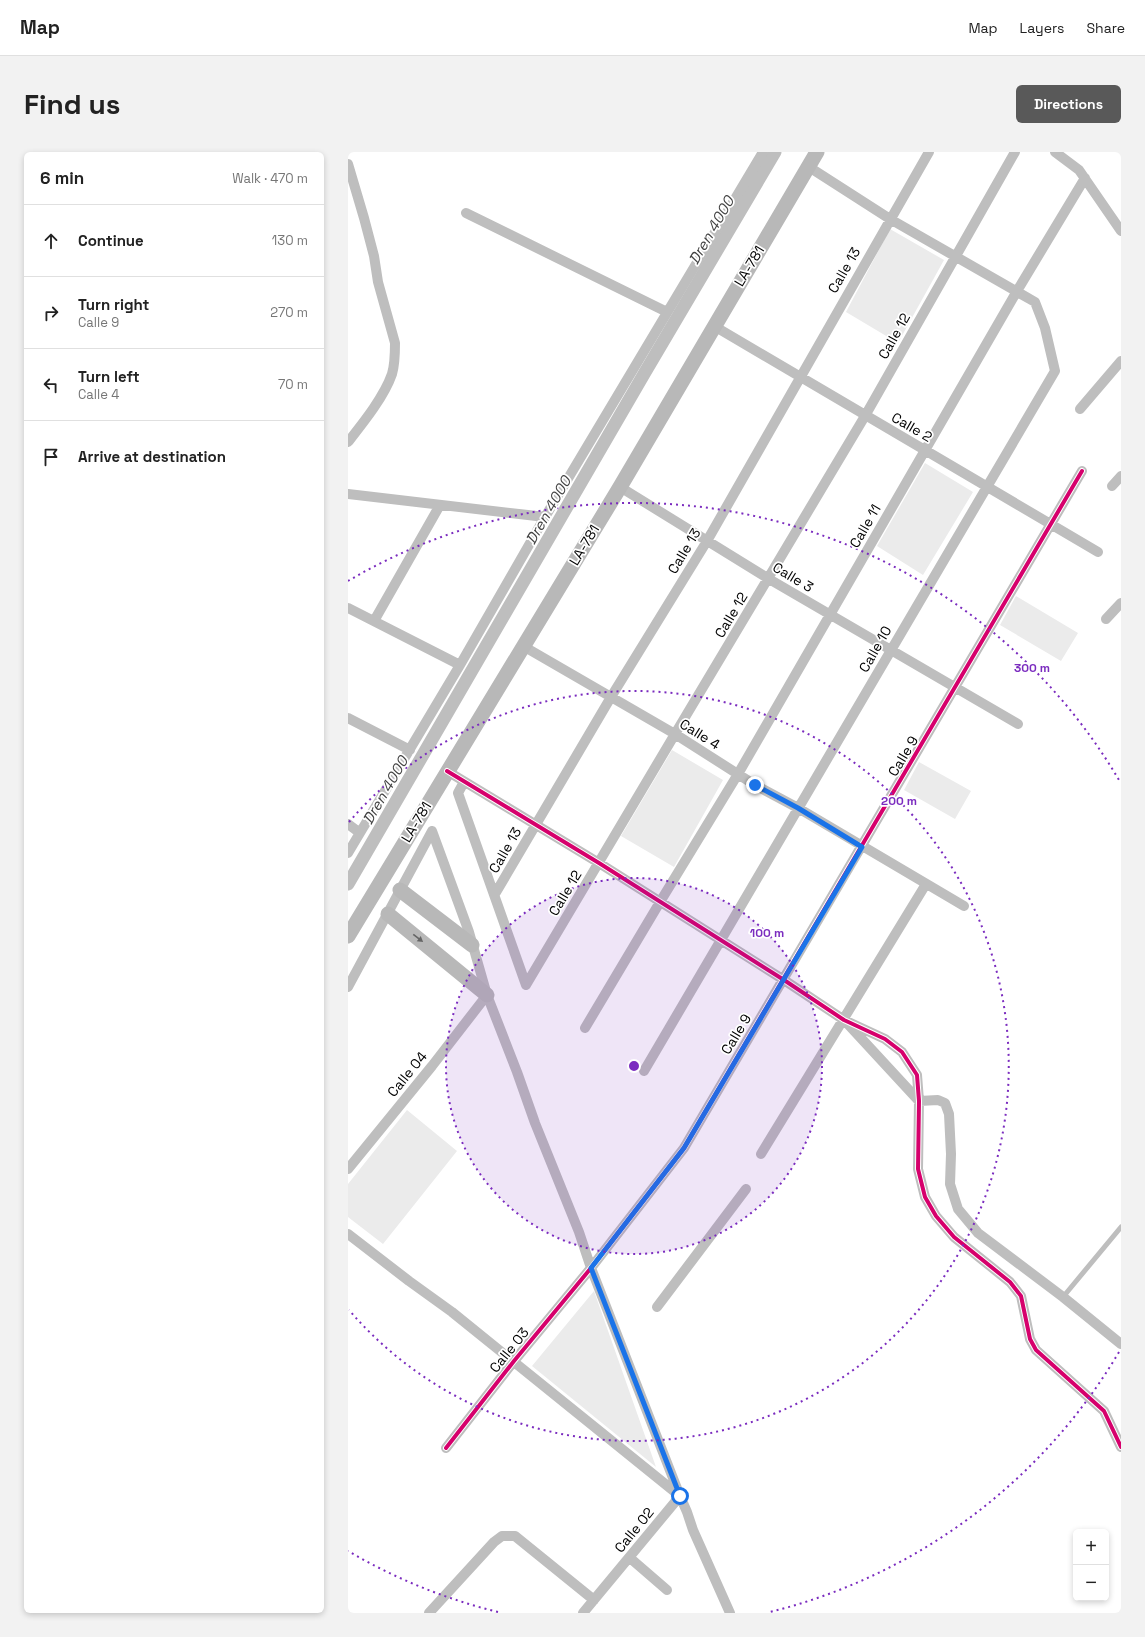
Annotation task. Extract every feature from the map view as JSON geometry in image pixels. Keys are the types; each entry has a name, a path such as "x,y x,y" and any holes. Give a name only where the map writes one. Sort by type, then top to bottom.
{"street":[{"path":"348,853 460,665 545,517 763,152"},
{"name":"LA-781","path":"348,936 620,486 817,152"},
{"name":"Calle 13","path":"495,894 611,697 707,540 929,152"},
{"name":"Calle 12","path":"495,894 526,985 866,416 1015,152"},
{"path":"1055,152 1079,170 1121,231"},
{"path":"348,164 374,256 378,282 395,343 392,375 348,442"},
{"path":"809,167 890,219 1017,292"},
{"name":"Calle 11","path":"586,1028 660,902 738,774 1017,292 1085,178"},
{"path":"466,213 668,312"},
{"name":"Calle 10","path":"644,1071 1055,371 1045,328 1035,302 1017,292"},
{"name":"Calle 2","path":"714,326 1098,552"},
{"path":"1080,408 1121,361"},
{"name":"Calle 9","path":"591,1268 684,1148 956,688 1082,471"},
{"path":"1112,486 1121,476"},
{"name":"Calle 3","path":"620,486 769,579 1018,724"},
{"path":"348,494 545,517"},
{"path":"374,621 440,505"},
{"path":"1106,619 1121,603"},
{"path":"348,608 460,665"},
{"name":"Calle 4","path":"523,646 675,734 738,774 964,906"},
{"path":"348,718 410,750"},
{"path":"447,771 599,863 784,980 844,1020 885,1038 902,1052 917,1075 919,1100 918,1169 925,1197 936,1216 954,1237 1010,1282 1021,1296 1030,1339 1036,1350 1104,1411 1121,1447"},
{"path":"464,782 458,793 495,894"},
{"path":"348,824 360,833"},
{"path":"348,987 432,831 487,994 535,1123 579,1232 591,1268 693,1530 730,1613"},
{"path":"761,1154 926,884"},
{"path":"400,890 472,946"},
{"path":"388,914 487,994"},
{"name":"Calle 04","path":"348,1169 432,1066 487,994"},
{"path":"844,1020 919,1100 938,1100 946,1104 949,1114 951,1154 950,1184 958,1208 978,1233 1063,1297 1121,1344"},
{"path":"657,1307 746,1189"},
{"path":"348,1234 452,1312 680,1496"},
{"name":"Calle 03","path":"446,1448 514,1361 591,1268"},
{"name":"Calle 02","path":"583,1613 680,1496"},
{"path":"429,1613 494,1542 502,1536 515,1536 594,1600"},
{"path":"630,1558 667,1590"}],"lane":[{"path":"1063,1297 1121,1227"}],"shaded area":[{"path":"890,229 944,260 898,343 846,312"},
{"path":"925,463 973,492 923,575 877,546"},
{"path":"1016,596 1078,633 1061,661 1000,625"},
{"path":"672,750 723,780 674,867 621,836"},
{"path":"919,762 971,791 955,819 904,790"},
{"path":"407,1110 457,1151 383,1244 348,1217 348,1184"},
{"path":"594,1291 656,1467 532,1366"}],"waterway":[{"name":"Dren 4000","path":"348,884 644,374 775,152"}],"cycle path":[{"path":"446,1448 514,1361 591,1268 684,1148 1082,471"},
{"path":"447,771 599,863 784,980 844,1020 885,1039 902,1052 917,1075 919,1101 918,1169 925,1197 936,1216 954,1237 1010,1282 1021,1296 1030,1339 1036,1350 1104,1411 1121,1447"}],"route":[{"path":"680,1496 591,1268 684,1148 862,847 798,808 755,785"}]}
